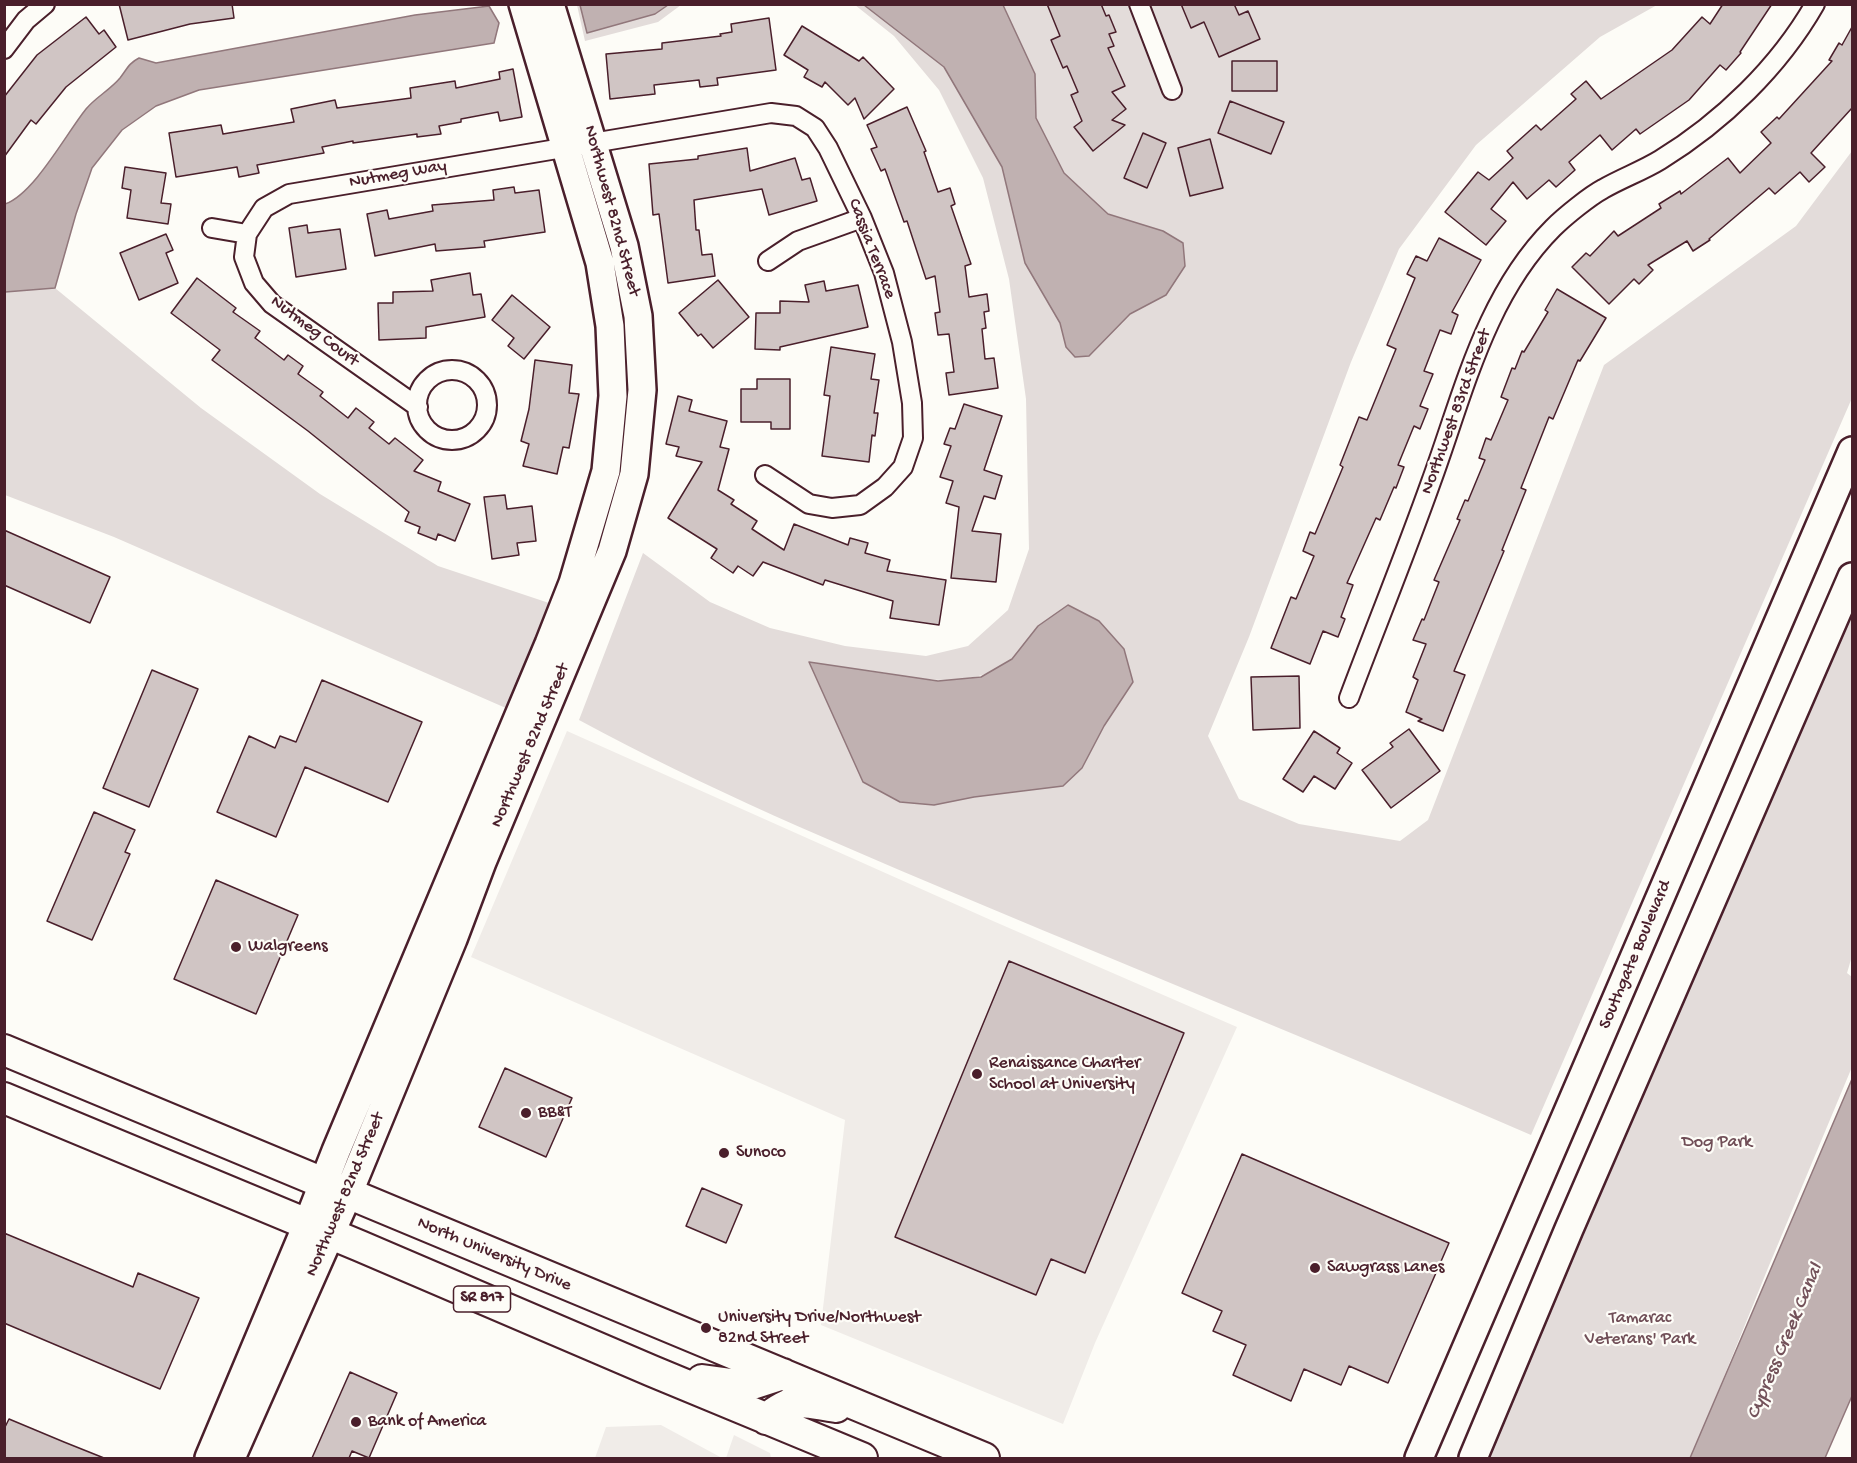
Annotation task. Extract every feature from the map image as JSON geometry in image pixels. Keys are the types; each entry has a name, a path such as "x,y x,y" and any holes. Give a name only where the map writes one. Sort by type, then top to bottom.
{"main road":[{"name":"North University Drive","path":"4,1050 984,1458"},
{"name":"SR 817","path":"4,1098 862,1458"},
{"path":"652,1371 746,1386 783,1374"},
{"path":"766,1419 783,1406 797,1402 872,1412"}],"street":[{"path":"4,49 26,20 45,4"},
{"name":"Northwest 82nd Street","path":"231,1458 573,583 606,471 613,396 610,326 600,263 523,4"},
{"name":"Northwest 82nd Street","path":"335,1188 453,939 482,862 612,551 634,474 642,390 638,316 624,246 550,4"},
{"path":"1139,4 1172,90"},
{"name":"Northwest 83rd Street","path":"1349,698 1431,482 1481,338 1517,273 1554,227 1601,190 1658,161 1701,133 1746,91 1790,44 1815,4"},
{"name":"Cassia Terrace","path":"566,147 771,113 796,116 815,128 828,148 862,218 884,273 902,342 912,404 913,438 903,467 885,487 860,505 832,508 808,504 765,475"},
{"name":"Nutmeg Way","path":"247,234 264,208 289,194 566,147"},
{"path":"768,261 798,241 862,218"},
{"path":"212,228 247,234"},
{"name":"Nutmeg Court","path":"247,234 244,257 254,283 272,304 418,407"},
{"name":"Southgate Boulevard","path":"1419,1458 1852,451"},
{"path":"1473,1458 1574,1218 1852,577"},
{"name":"Northwest 82nd Street","path":"209,1458 319,1230"}],"shaded area":[{"name":"Renaissance Charter School at University","path":"567,731 1237,1027 1095,1343 1063,1424 821,1325 845,1120 471,957"},
{"path":"661,1425 722,1458 595,1458 606,1427"},
{"path":"734,1435 770,1453 771,1458 726,1458"}],"green space":[{"path":"577,5 681,5 658,22 585,41"},
{"path":"855,5 1657,5 1600,37 1476,145 1399,249 1351,362 1249,637 1208,736 1239,799 1299,824 1400,841 1428,820 1604,365 1796,226 1852,151 1852,398 1531,1135 823,837 675,770 579,720 643,553 710,602 770,628 845,646 926,656 968,646 1008,610 1029,549 1026,399 1009,279 983,178 939,90 894,36","holes":["1099,621 1124,648 1133,682 1104,726 1082,768 1063,786 974,797 934,805 900,802 863,782 840,730 867,670 923,679 942,680 978,676 996,670 1012,659 1023,648 1038,626"]},
{"path":"55,288 201,408 320,494 438,566 558,606 515,712 114,537 5,495 4,292"},
{"name":"Dog Park","path":"1852,616 1852,956 1847,973 1852,977 1852,1067 1691,1458 1489,1458 1588,1198"}],"water":[{"path":"580,4 668,5 655,14 587,33"},
{"path":"864,5 1003,5 1035,74 1036,118 1064,173 1108,214 1163,231 1183,243 1185,266 1166,295 1130,314 1089,356 1075,357 1066,347 1060,323 1025,263 1002,167 944,67"},
{"path":"489,6 499,23 494,43 199,90 156,106 122,130 92,168 55,288 5,292 5,204 27,188 49,162 86,109 120,78 128,66 139,58 156,63 415,15"},
{"path":"1068,605 1099,621 1124,649 1133,682 1104,726 1082,768 1063,786 974,797 934,805 900,802 863,782 809,662 938,681 981,677 1012,659 1038,626"},
{"name":"Cypress Creek Canal","path":"1852,1079 1852,1396 1825,1458 1690,1458"}],"building":[{"path":"119,4 232,4 234,18 190,24 128,40"},
{"path":"1047,4 1101,4 1106,16 1109,15 1116,32 1109,34 1114,46 1108,48 1125,86 1112,92 1126,109 1112,120 1125,125 1093,151 1074,127 1082,121 1071,95 1078,92 1067,66 1063,68 1051,40 1060,36"},
{"path":"1181,4 1234,4 1239,15 1248,11 1260,39 1219,57 1204,22 1191,28"},
{"path":"1723,4 1772,4 1741,53 1726,70 1720,65 1689,100 1640,134 1636,129 1612,150 1600,135 1569,162 1575,170 1556,187 1549,180 1527,199 1513,182 1491,209 1506,221 1486,245 1445,212 1478,172 1489,180 1513,158 1507,151 1536,125 1541,130 1576,99 1571,94 1586,81 1601,99 1672,50 1702,17 1710,24"},
{"path":"86,17 99,34 104,30 116,47 66,87 36,124 31,120 4,157 4,97 37,55"},
{"path":"769,18 776,70 717,78 718,85 700,87 699,80 654,85 655,94 610,99 606,54 662,49 662,43 721,36 720,34 732,32 731,24"},
{"path":"802,26 859,61 863,57 894,89 864,119 855,98 848,105 825,82 822,87 804,77 808,70 784,55"},
{"path":"1852,27 1852,108 1811,153 1825,167 1809,182 1800,172 1775,194 1769,188 1710,240 1693,251 1687,241 1648,265 1653,270 1639,284 1634,279 1609,304 1572,267 1586,253 1590,256 1614,231 1618,236 1661,208 1659,204 1680,191 1681,194 1728,158 1740,173 1771,143 1761,132 1777,117 1779,119 1832,61 1829,60 1839,43 1842,45"},
{"path":"1232,61 1277,61 1277,91 1232,91"},
{"path":"513,69 522,117 500,121 498,112 439,126 441,134 417,137 417,134 322,147 324,153 257,165 259,173 239,177 237,167 176,177 169,133 221,125 223,134 294,122 291,109 335,100 337,108 411,98 410,88 455,81 456,88 500,79 499,72"},
{"path":"1230,101 1284,122 1271,154 1218,133"},
{"path":"907,107 926,151 924,152 938,192 950,188 955,204 951,206 971,264 965,266 969,297 987,294 989,311 984,312 986,328 982,329 985,359 994,358 998,388 949,395 946,373 954,372 949,334 938,335 935,313 940,312 935,276 926,279 907,221 904,222 885,169 881,171 871,149 877,147 867,125"},
{"path":"1143,133 1166,143 1147,188 1124,178"},
{"path":"1210,139 1223,188 1190,196 1178,148"},
{"path":"747,148 750,171 795,158 802,180 810,178 817,201 769,215 762,189 694,200 696,230 699,230 702,255 712,254 715,276 668,283 659,214 653,215 649,164 698,159 698,156"},
{"path":"125,167 166,173 161,203 171,204 168,224 127,218 131,190 122,188"},
{"path":"514,187 515,193 539,190 545,232 484,241 485,247 436,251 435,244 375,256 367,214 387,210 389,219 433,211 432,205 494,200 493,190"},
{"path":"307,225 308,233 340,229 346,269 296,277 289,228"},
{"path":"166,234 173,250 166,253 178,283 139,300 120,253"},
{"path":"1439,238 1481,260 1452,312 1458,315 1451,334 1440,330 1424,371 1433,374 1420,406 1428,409 1420,429 1414,426 1398,465 1404,467 1396,488 1394,487 1380,520 1376,518 1347,583 1353,585 1341,617 1345,619 1338,637 1323,631 1310,664 1271,648 1291,597 1296,599 1314,556 1303,551 1310,532 1315,534 1343,467 1340,465 1359,417 1367,420 1396,349 1387,345 1415,278 1407,274 1416,256 1427,261"},
{"path":"470,273 473,295 481,294 485,317 426,327 426,338 379,340 378,303 393,303 393,292 433,291 431,280"},
{"path":"197,278 236,308 233,312 260,331 255,338 284,360 288,355 303,366 298,374 323,392 320,396 348,418 356,408 374,422 369,428 389,444 395,438 423,460 414,471 441,482 438,491 470,504 455,541 438,534 436,540 418,533 420,527 405,521 409,512 308,431 212,360 220,350 171,313"},
{"path":"718,280 749,317 713,348 701,334 698,336 679,313"},
{"path":"824,281 826,291 858,285 868,327 780,347 780,350 755,349 756,313 780,313 780,301 809,302 805,285"},
{"path":"1557,289 1606,318 1580,361 1578,360 1553,419 1549,417 1521,488 1526,490 1502,550 1504,551 1454,671 1465,675 1443,731 1418,721 1422,719 1406,712 1418,680 1413,677 1426,644 1413,640 1422,619 1424,620 1439,582 1434,580 1460,520 1457,519 1465,500 1468,501 1485,460 1479,458 1486,438 1491,440 1508,400 1501,397 1512,368 1515,369 1522,351 1524,352 1548,312 1545,310"},
{"path":"512,295 550,327 524,359 508,346 514,338 492,320"},
{"path":"831,347 875,354 871,379 879,380 874,413 878,413 875,436 872,435 869,462 822,456 830,396 824,395"},
{"path":"535,360 572,365 569,393 579,394 569,448 563,447 557,474 523,466 529,444 521,441 529,409"},
{"path":"757,379 790,379 790,429 771,429 771,422 741,422 741,389 757,389"},
{"path":"678,396 692,400 689,411 727,421 720,447 729,449 718,490 734,500 731,504 757,521 752,529 784,550 794,524 848,545 850,538 868,543 865,553 890,560 887,571 946,580 939,625 890,618 893,601 825,580 823,585 763,562 753,576 738,566 733,573 711,558 717,549 668,518 702,462 676,456 679,447 666,444"},
{"path":"964,404 1002,416 984,470 1002,476 995,499 984,496 972,531 1001,534 996,582 951,578 959,507 946,503 953,481 940,477 951,446 944,444 950,428 955,429"},
{"path":"505,495 507,509 532,506 536,541 517,543 519,555 492,559 484,497"},
{"path":"4,530 110,577 90,623 4,585"},
{"path":"152,670 198,689 149,807 103,788"},
{"path":"1299,676 1300,728 1253,730 1251,677"},
{"path":"322,680 422,722 388,802 305,767 276,837 217,812 249,736 275,748 280,736 296,742"},
{"path":"1409,729 1440,771 1391,808 1362,770 1393,747 1390,743"},
{"path":"1314,731 1340,748 1337,753 1352,763 1335,789 1314,776 1303,792 1283,779"},
{"path":"94,812 135,830 125,852 130,854 92,940 47,921"},
{"name":"Walgreens","path":"216,880 298,915 256,1014 174,979"},
{"path":"1009,961 1184,1033 1085,1273 1051,1259 1036,1295 895,1237"},
{"name":"BB&T","path":"505,1068 572,1098 546,1157 479,1127"},
{"name":"Sawgrass Lanes","path":"1242,1154 1449,1243 1388,1383 1349,1366 1341,1385 1304,1369 1291,1401 1233,1375 1246,1345 1213,1331 1222,1311 1182,1293"},
{"path":"702,1188 742,1205 726,1243 686,1226"},
{"path":"4,1233 133,1287 138,1273 199,1298 160,1389 4,1323"},
{"name":"Bank of America","path":"350,1372 397,1393 369,1458 352,1451 349,1458 312,1458"},
{"path":"9,1419 104,1458 4,1458 4,1429"}],"place":[{"name":"Walgreens","path":"236,947"},
{"name":"Renaissance Charter School at University","path":"977,1074"},
{"name":"BB&T","path":"526,1113"},
{"name":"Sunoco","path":"724,1153"},
{"name":"Sawgrass Lanes","path":"1315,1268"},
{"name":"University Drive/Northwest 82nd Street","path":"706,1328"},
{"name":"Bank of America","path":"356,1422"}],"park label":[{"name":"Tamarac Veterans' Park","path":"1640,1329"}]}
